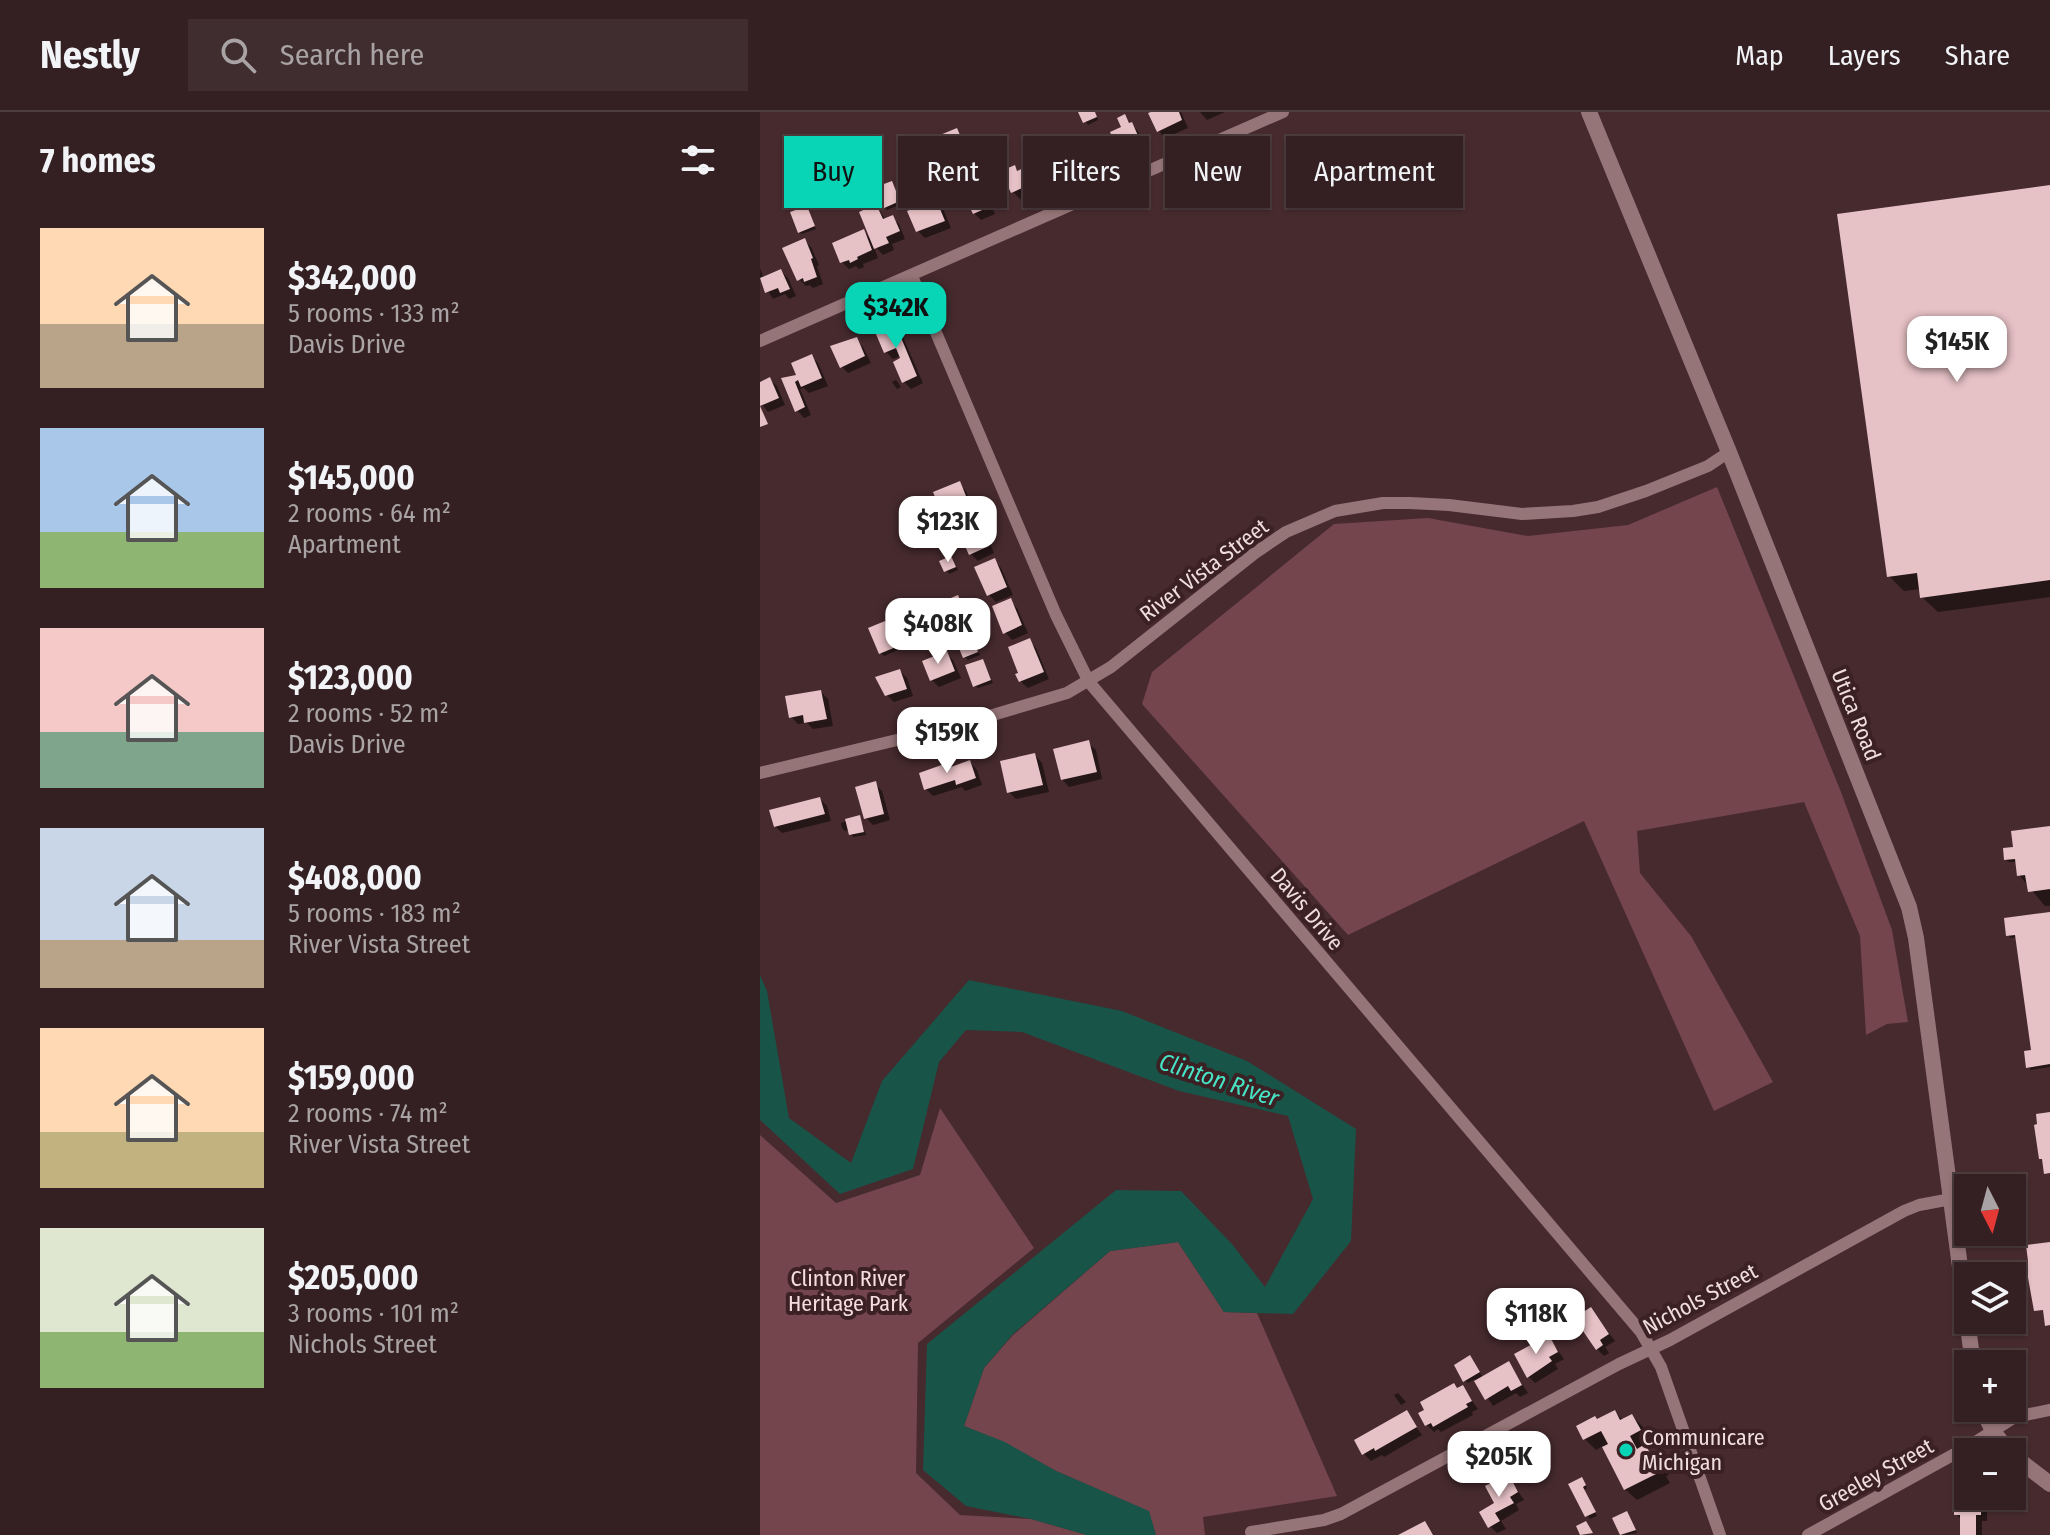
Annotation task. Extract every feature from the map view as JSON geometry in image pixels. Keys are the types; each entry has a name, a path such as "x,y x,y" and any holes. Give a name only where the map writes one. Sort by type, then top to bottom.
{"street":[{"path":"760,341 1283,112"},
{"name":"Utica Road","path":"1589,112 1729,452 1909,907 1916,938 1971,1350"},
{"name":"Davis Drive","path":"912,276 1056,615 1089,682 1641,1332 1661,1367 1720,1535"},
{"name":"River Vista Street","path":"760,773 972,722 1067,693 1089,682 1255,553 1286,532 1335,511 1383,503 1410,503 1522,514 1573,511 1598,507 1646,491 1708,466 1729,452"},
{"name":"Nichols Street","path":"1251,1532 1333,1518 1904,1211 1931,1201 1951,1199"},
{"name":"Greeley Street","path":"1808,1535 2021,1415 2050,1410"},
{"path":"1989,1422 1998,1438"},
{"path":"2026,1466 2050,1484"}],"green space":[{"path":"1717,487 1841,792 1892,930 1908,1022 1887,1024 1866,1035 1860,936 1804,802 1637,831 1640,873 1691,936 1773,1082 1714,1111 1584,821 1348,935 1142,704 1152,672 1334,524 1428,518 1528,536 1628,525"},
{"name":"Clinton River Heritage Park","path":"940,1108 1034,1248 918,1343 916,1473 960,1515 1031,1519 1087,1535 760,1535 760,1135 836,1203 920,1175"},
{"path":"1178,1242 1224,1312 1257,1313 1337,1496 1203,1517 1205,1535 1156,1535 1148,1511 964,1426 984,1368 1013,1335 1110,1251"}],"water":[{"name":"Clinton River","path":"760,975 767,991 789,1118 851,1163 882,1081 969,980 1122,1011 1247,1061 1356,1129 1351,1241 1293,1314 1224,1312 1178,1242 1110,1251 1013,1334 984,1368 964,1426 1005,1442 1056,1471 1149,1511 1156,1535 1087,1535 1031,1519 966,1506 923,1470 927,1344 1116,1190 1181,1191 1232,1244 1265,1287 1313,1199 1288,1116 1179,1091 1022,1032 966,1030 939,1062 913,1169 840,1194 760,1120"}],"building":[{"path":"1078,112 1095,112 1097,117 1083,123"},
{"path":"1179,112 1182,120 1157,132 1148,113"},
{"path":"1125,114 1138,136 1112,136 1110,132 1121,127 1117,118"},
{"path":"957,128 960,136 940,136"},
{"path":"1015,165 1017,171 1023,168 1023,188 1011,193 1007,184 1007,168"},
{"path":"892,181 898,202 882,209 882,208 882,185"},
{"path":"2050,185 2050,580 1920,598 1917,573 1887,577 1837,214"},
{"path":"808,208 815,226 798,233 790,212"},
{"path":"878,208 883,219 893,215 900,231 886,237 889,243 874,249 859,212"},
{"path":"940,208 945,221 916,232 907,211"},
{"path":"970,208 987,208 973,214"},
{"path":"864,229 872,250 850,263 849,260 840,263 832,243"},
{"path":"805,238 817,277 804,282 803,278 797,281 782,248"},
{"path":"781,269 790,289 780,293 778,288 765,293 760,278"},
{"path":"883,323 885,327 895,323 917,376 902,383 893,362 900,358 896,348 884,353 873,327"},
{"path":"857,337 865,356 840,368 830,346"},
{"path":"812,354 822,378 801,387 798,380 795,382 805,407 795,412 781,378 796,375 791,363"},
{"path":"770,377 779,398 760,406 760,382"},
{"path":"760,406 768,424 760,427"},
{"path":"960,481 968,501 941,512 933,492"},
{"path":"976,517 989,546 969,555 956,526"},
{"path":"951,556 956,567 944,572 939,561"},
{"path":"995,558 1007,587 987,596 974,567"},
{"path":"958,595 964,610 946,618 939,603"},
{"path":"1011,598 1022,625 1003,634 992,606"},
{"path":"905,601 915,627 898,633 888,607"},
{"path":"885,621 896,647 879,654 868,628"},
{"path":"971,635 978,652 963,658 956,641"},
{"path":"1030,638 1044,672 1019,682 1008,647"},
{"path":"947,651 955,671 930,681 922,661"},
{"path":"983,659 991,680 973,687 965,665"},
{"path":"900,669 907,689 885,696 875,677"},
{"path":"821,690 827,719 804,723 803,715 789,718 785,696"},
{"path":"1089,740 1097,772 1061,780 1053,749"},
{"path":"1035,753 1043,785 1007,793 1000,761"},
{"path":"970,760 976,778 956,785 955,780 924,790 919,773 950,762 951,767"},
{"path":"876,781 884,814 864,819 855,787"},
{"path":"820,797 825,814 774,827 769,810"},
{"path":"860,815 864,832 849,835 845,819"},
{"path":"2050,826 2050,889 2028,892 2025,875 2017,876 2015,859 2004,860 2003,848 2013,847 2011,831"},
{"path":"2050,912 2050,1064 2026,1068 2024,1051 2031,1050 2015,935 2006,936 2004,918"},
{"path":"2050,1112 2050,1173 2044,1174 2034,1125 2037,1124 2036,1114"},
{"path":"2050,1242 2050,1325 2045,1326 2043,1310 2034,1311 2025,1261 2028,1261 2026,1245"},
{"path":"1591,1307 1609,1334 1600,1340 1603,1345 1596,1350 1574,1318"},
{"path":"1549,1335 1558,1352 1549,1357 1552,1361 1527,1378 1514,1354"},
{"path":"1470,1355 1480,1372 1463,1382 1454,1365"},
{"path":"1509,1361 1522,1385 1511,1391 1508,1386 1485,1400 1474,1381"},
{"path":"1454,1383 1457,1388 1463,1385 1472,1401 1466,1404 1468,1407 1433,1427 1431,1423 1425,1426 1418,1413 1424,1410 1420,1402"},
{"path":"1407,1410 1417,1427 1362,1455 1354,1440"},
{"name":"Communicare Michigan","path":"1615,1410 1620,1420 1632,1414 1641,1430 1630,1436 1637,1449 1645,1444 1659,1463 1656,1465 1660,1472 1624,1490 1602,1447 1608,1444 1601,1431 1583,1440 1576,1426"},
{"path":"1508,1473 1518,1492 1510,1497 1514,1503 1495,1513 1500,1521 1488,1528 1479,1512 1494,1503 1485,1486"},
{"path":"1582,1477 1586,1485 1583,1487 1596,1512 1585,1517 1568,1484"},
{"path":"1954,1510 1981,1510 1981,1515 1976,1515 1976,1535 1960,1535 1960,1515 1954,1515"},
{"path":"1627,1511 1636,1530 1620,1535 1612,1518"},
{"path":"1425,1521 1433,1535 1398,1535"},
{"path":"1586,1521 1593,1533 1580,1535 1576,1526"}],"place":[{"name":"Communicare Michigan","path":"1626,1450"}]}
